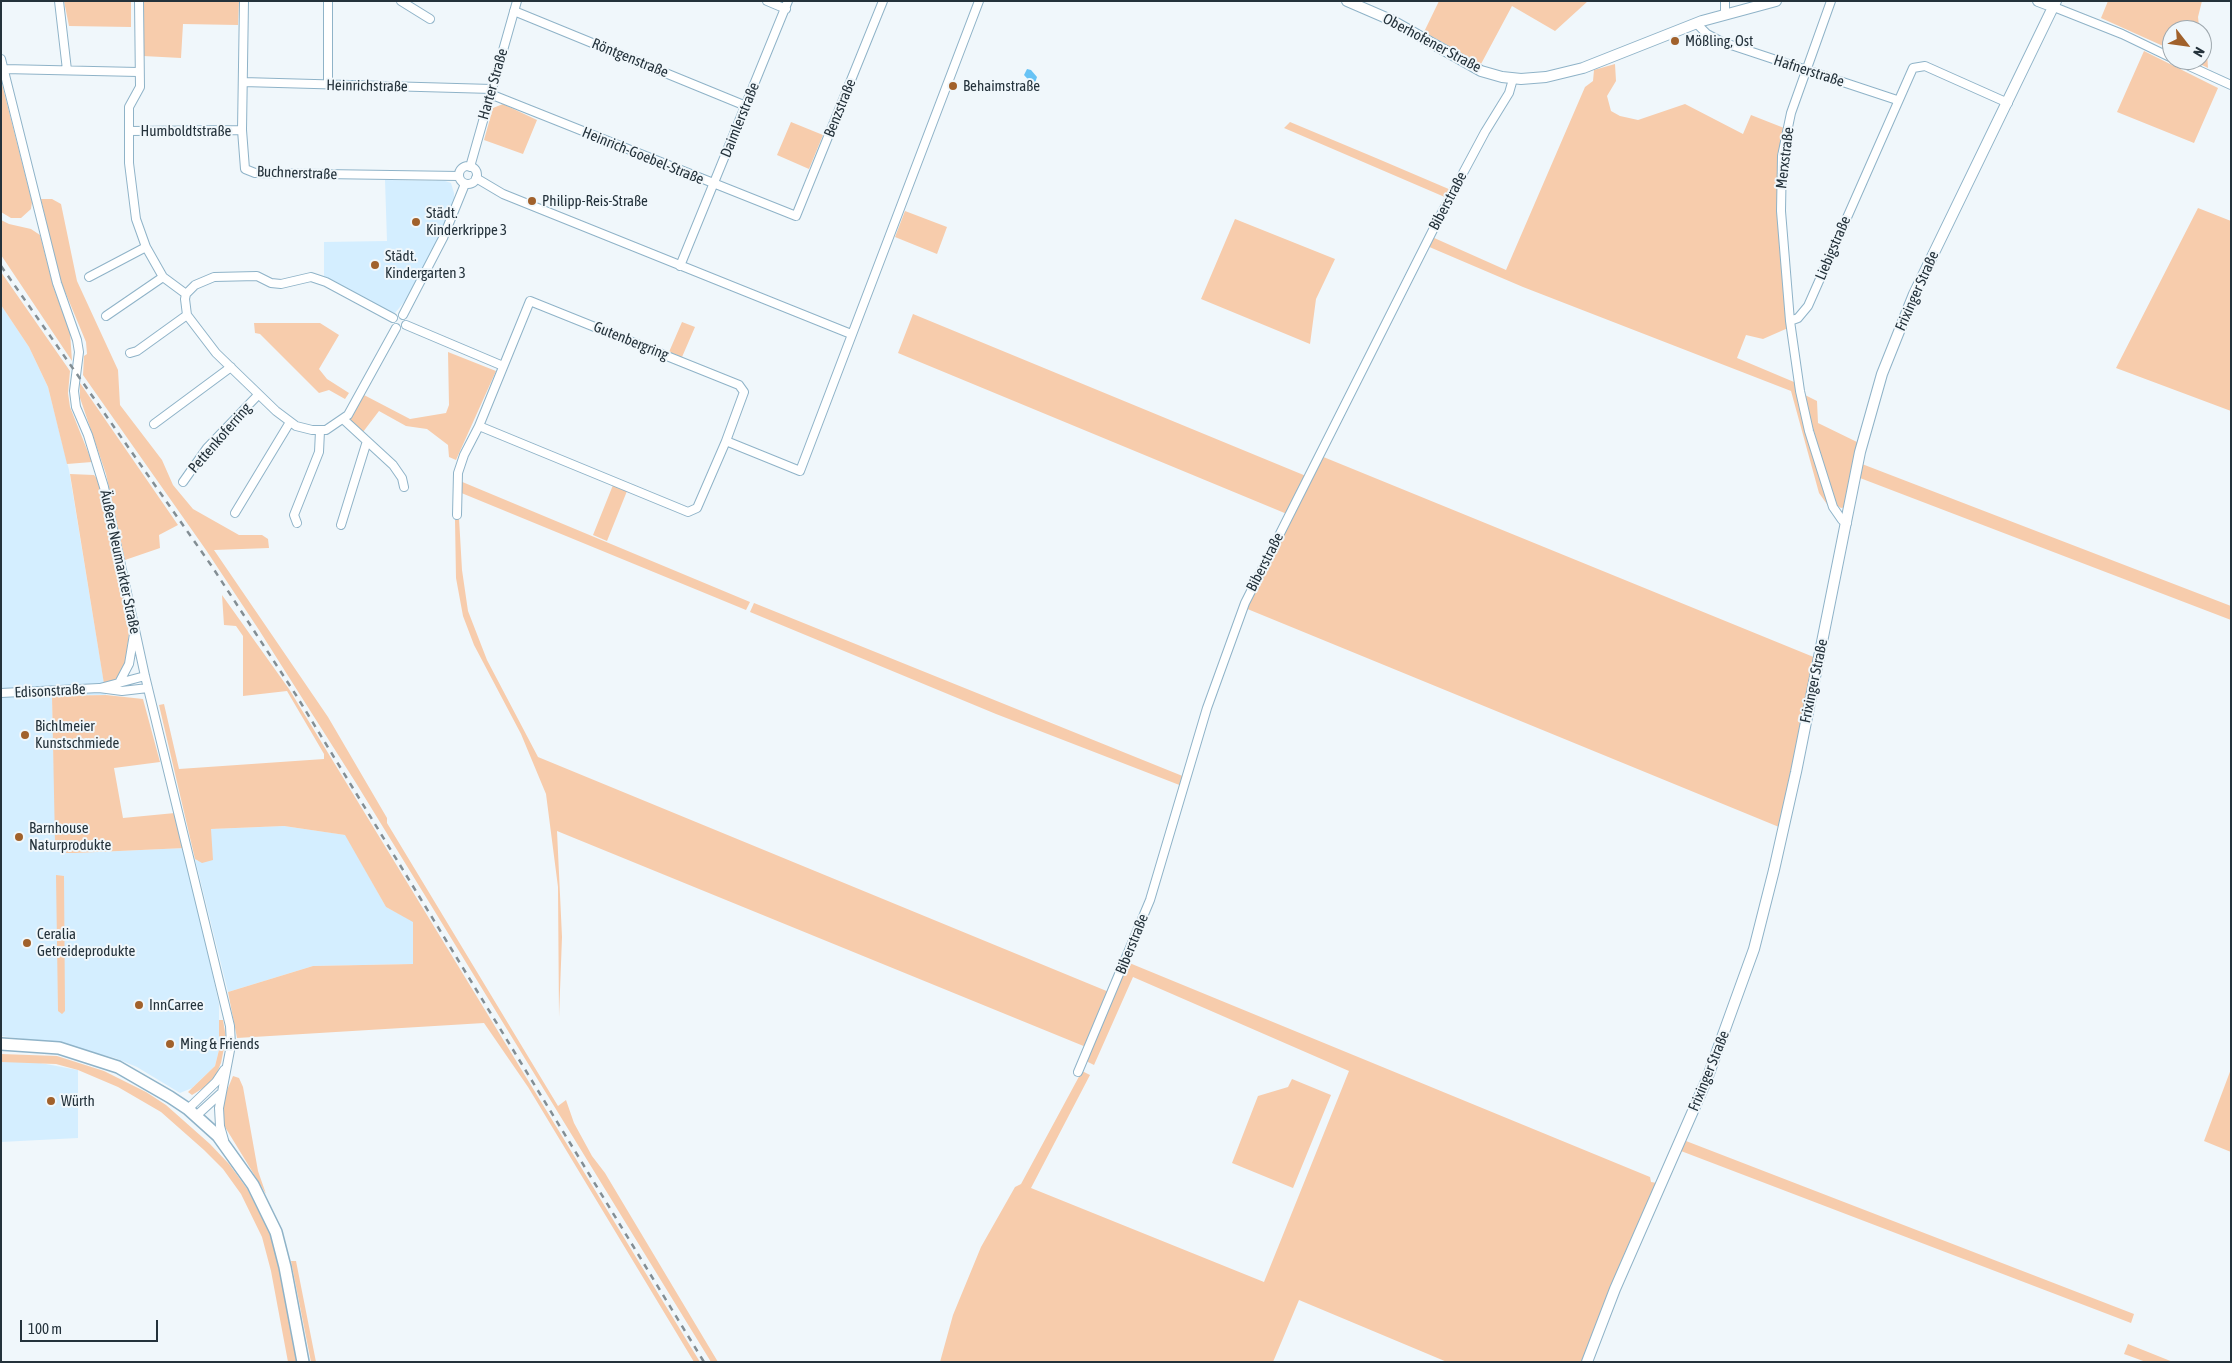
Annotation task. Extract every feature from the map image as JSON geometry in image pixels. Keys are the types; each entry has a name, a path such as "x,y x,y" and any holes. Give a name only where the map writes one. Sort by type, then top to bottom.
{"main road":[{"name":"Äußere Neumarkter Straße","path":"1,1044 38,1045 83,1055 134,1075 192,1113 228,1148 253,1185 276,1232 287,1275 303,1362"}],"street":[{"path":"59,1 67,70"},
{"path":"129,131 129,107 140,87 138,72 139,1"},
{"name":"Buchnerstraße","path":"244,1 243,165 249,172 459,176"},
{"path":"328,1 328,85"},
{"path":"401,1 430,19"},
{"name":"Harter Straße","path":"470,167 516,1"},
{"path":"767,1 787,5"},
{"name":"Benzstraße","path":"796,216 883,1"},
{"path":"726,441 800,471 979,1"},
{"name":"Oberhofener Straße","path":"1347,1 1391,20 1481,71 1513,79 1546,77 1583,68 1725,14 1776,1"},
{"path":"1725,1 1725,14"},
{"name":"Merxstraße","path":"1790,321 1780,182 1786,134 1831,1"},
{"path":"2038,1 2055,4 2162,53"},
{"name":"Frixinger Straße","path":"1587,1362 1615,1289 1707,1079 1754,949 1776,862 1862,444 1875,395 1891,349 1914,294 2055,4"},
{"name":"Daimlerstraße","path":"680,266 787,5"},
{"name":"Röntgenstraße","path":"514,11 746,106"},
{"name":"Hafnerstraße","path":"1697,24 1709,36 1722,42 1897,100"},
{"name":"Äußere Neumarkter Straße","path":"1,59 57,283 77,340 79,352 74,391 76,407 88,435 104,487 145,676 230,1026 230,1045 219,1121 228,1148"},
{"name":"Liebigstraße","path":"1790,321 1798,318 1808,306 1897,100 1913,68 1920,66 2008,103"},
{"path":"4,69 138,72"},
{"path":"2197,70 2231,86"},
{"name":"Biberstraße","path":"1078,1072 1150,900 1207,708 1244,603 1439,218 1485,132 1510,93 1513,79"},
{"name":"Heinrichstraße","path":"243,82 491,92"},
{"name":"Heinrich-Goebel-Straße","path":"491,92 796,216"},
{"name":"Humboldtstraße","path":"186,294 163,277 146,248 136,219 129,163 129,131 242,130"},
{"path":"464,167 470,167 476,171 476,178 472,183 465,184 459,176 464,167"},
{"path":"476,178 503,194 851,334"},
{"path":"403,315 443,238 465,184"},
{"path":"88,276 146,248"},
{"path":"130,353 137,351 187,315 186,294 201,281 214,277 257,276 281,284 306,277 316,278 393,318"},
{"path":"106,316 163,277"},
{"name":"Gutenbergring","path":"457,515 458,474 464,455 479,426 530,301 740,385 744,392 726,441 697,508 688,512 479,426"},
{"name":"Pettenkoferring","path":"187,315 231,367 258,395 290,422 301,428 320,431"},
{"path":"393,318 397,315 403,315"},
{"path":"403,315 406,319 406,325"},
{"path":"393,318 393,324 396,328"},
{"path":"1790,321 1800,391 1809,431 1833,507 1842,520 1847,523"},
{"path":"396,328 402,328 406,325"},
{"path":"406,325 503,366"},
{"path":"297,523 294,515 319,452 320,431 343,419 352,408 396,328"},
{"path":"154,424 231,367"},
{"name":"Pettenkoferring","path":"183,482 207,448 258,395"},
{"path":"343,419 399,472 404,487"},
{"path":"235,512 290,422"},
{"path":"341,525 367,441"},
{"path":"119,682 129,664 134,627"},
{"name":"Edisonstraße","path":"98,688 145,676"},
{"name":"Edisonstraße","path":"1,693 98,688 122,691 148,688"},
{"path":"192,1113 226,1069"},
{"path":"192,1113 213,1102 222,1092"}],"shaded area":[{"path":"64,1 131,1 131,27 69,26"},
{"path":"144,1 239,1 238,25 183,24 181,58 143,56"},
{"path":"1439,1 1588,1 1555,31 1512,6 1481,64 1424,32"},
{"path":"2108,1 2202,1 2198,20 2162,20 2162,45 2101,18"},
{"path":"2144,51 2162,60 2162,70 2182,70 2218,88 2194,143 2117,112"},
{"path":"1615,64 1616,81 1607,96 1611,111 1620,116 1638,120 1685,104 1743,134 1751,115 1784,128 1777,179 1788,328 1763,339 1746,335 1737,358 1794,382 1829,507 1819,493 1791,391 1523,287 1427,246 1432,237 1506,270 1585,87 1593,81 1594,70"},
{"path":"1,80 32,202 31,209 21,218 11,218 1,212"},
{"path":"503,104 537,120 523,154 484,140 493,108"},
{"path":"791,122 823,135 809,169 777,155"},
{"path":"1290,122 1451,190 1447,198 1284,128"},
{"path":"385,180 445,181 451,183 454,193 454,200 444,228 409,296 395,313 324,276 324,242 387,241"},
{"path":"41,199 52,199 61,204 77,281 118,370 120,405 162,460 173,485 193,509 239,535 262,535 268,539 269,548 214,550 328,717 387,818 387,823 558,1106 566,1100 574,1123 592,1156 605,1173 718,1362 711,1362 356,783 259,630 206,550 83,375 84,356 87,354 86,342 59,277"},
{"path":"2198,208 2231,221 2231,411 2116,368"},
{"path":"905,211 947,227 937,254 895,237"},
{"path":"1235,219 1335,259 1316,299 1310,344 1201,299"},
{"path":"1,220 9,224 31,229 40,235 54,289 70,332 72,361 1,255"},
{"path":"1,272 70,371 68,393 70,407 92,462 67,464 48,387 29,347 1,305"},
{"path":"1,305 29,347 48,387 69,470 106,695 52,696 56,842 66,842 66,853 185,848 219,1004 219,1050 215,1066 192,1088 180,1093 137,1067 115,1058 54,1043 1,1036"},
{"path":"913,314 1306,476 1287,514 898,353"},
{"path":"682,322 695,327 682,357 669,352"},
{"path":"254,323 320,323 339,335 319,369 327,379 349,393 345,399 329,390 319,393 260,334 255,333"},
{"path":"448,352 496,371 456,460 449,457 448,445 427,429 406,426 379,411 363,432 347,419 364,395 410,419 446,413 449,405"},
{"path":"80,383 178,525 159,535 160,548 125,560 106,474 80,398"},
{"path":"1803,394 1817,401 1818,423 1857,442 1846,507 1841,508 1835,504"},
{"path":"1321,456 1816,658 1779,827 1245,608"},
{"path":"1862,464 2231,606 2231,620 1860,478"},
{"path":"70,474 94,475 98,480 127,615 129,633 125,666 122,674 115,681 104,684"},
{"path":"460,481 750,602 746,610 459,492"},
{"path":"613,485 627,491 607,541 593,535"},
{"path":"459,518 462,570 468,611 487,660 538,757 1109,992 1086,1047 557,831 562,937 559,1017 558,887 546,794 521,734 474,645 463,616 456,578 455,520"},
{"path":"222,595 289,689 700,1362 694,1362 528,1087 484,1023 237,1038 228,992 313,966 413,964 413,922 386,907 345,835 284,826 211,829 213,860 202,863 195,859 159,705 164,704 179,769 324,759 324,754 287,691 243,696 243,636 236,626 224,625"},
{"path":"754,603 1185,777 1182,786 996,714 750,612"},
{"path":"106,695 143,699 160,762 114,768 123,818 175,813 185,848 66,853 66,842 55,842 52,696"},
{"path":"284,826 346,835 386,907 413,921 413,964 313,966 228,992 195,859 198,861 211,829"},
{"path":"56,875 64,876 65,1011 62,1014 58,1011"},
{"path":"1127,962 1650,1177 1651,1182 1657,1183 1582,1362 1447,1362 1299,1300 1273,1362 940,1362 953,1315 981,1247 1015,1187 1021,1184 1082,1071 1090,1075 1031,1188 1264,1282 1349,1071 1133,977 1094,1065 1088,1062 1087,1057"},
{"path":"219,1020 223,1020 226,1038 221,1063 216,1075 208,1085 192,1095 188,1092 215,1066 219,1050"},
{"path":"1,1054 57,1056 104,1071 146,1092 166,1105 210,1144 229,1164 248,1190 270,1234 279,1269 297,1362 288,1362 271,1271 262,1237 241,1194 223,1169 161,1112 118,1087 78,1070 56,1064 1,1062"},
{"path":"1,1062 35,1062 78,1070 78,1138 1,1142"},
{"path":"2231,1069 2231,1152 2204,1141"},
{"path":"233,1076 239,1078 243,1087 258,1171 266,1194 222,1122 223,1100"},
{"path":"1292,1079 1331,1095 1293,1188 1232,1163 1258,1096 1288,1087"},
{"path":"1686,1141 2134,1314 2131,1323 1681,1151"},
{"path":"291,1261 296,1261 316,1362 311,1362"},
{"path":"2128,1344 2173,1362 2146,1362 2124,1354"}],"water":[{"path":"1027,69 1031,70 1037,77 1034,86 1024,75"}],"railway":[{"path":"1,266 211,565 296,695 704,1362"}],"place":[{"name":"Mößling, Ost","path":"1675,41"},
{"name":"Behaimstraße","path":"953,86"},
{"name":"Philipp-Reis-Straße","path":"532,201"},
{"name":"Städt. Kinderkrippe 3","path":"416,222"},
{"name":"Städt. Kindergarten 3","path":"375,265"},
{"name":"Bichlmeier Kunstschmiede","path":"25,735"},
{"name":"Barnhouse Naturprodukte","path":"19,837"},
{"name":"Ceralia Getreideprodukte","path":"27,943"},
{"name":"InnCarree","path":"139,1005"},
{"name":"Ming & Friends","path":"170,1044"},
{"name":"Würth","path":"51,1101"}]}
